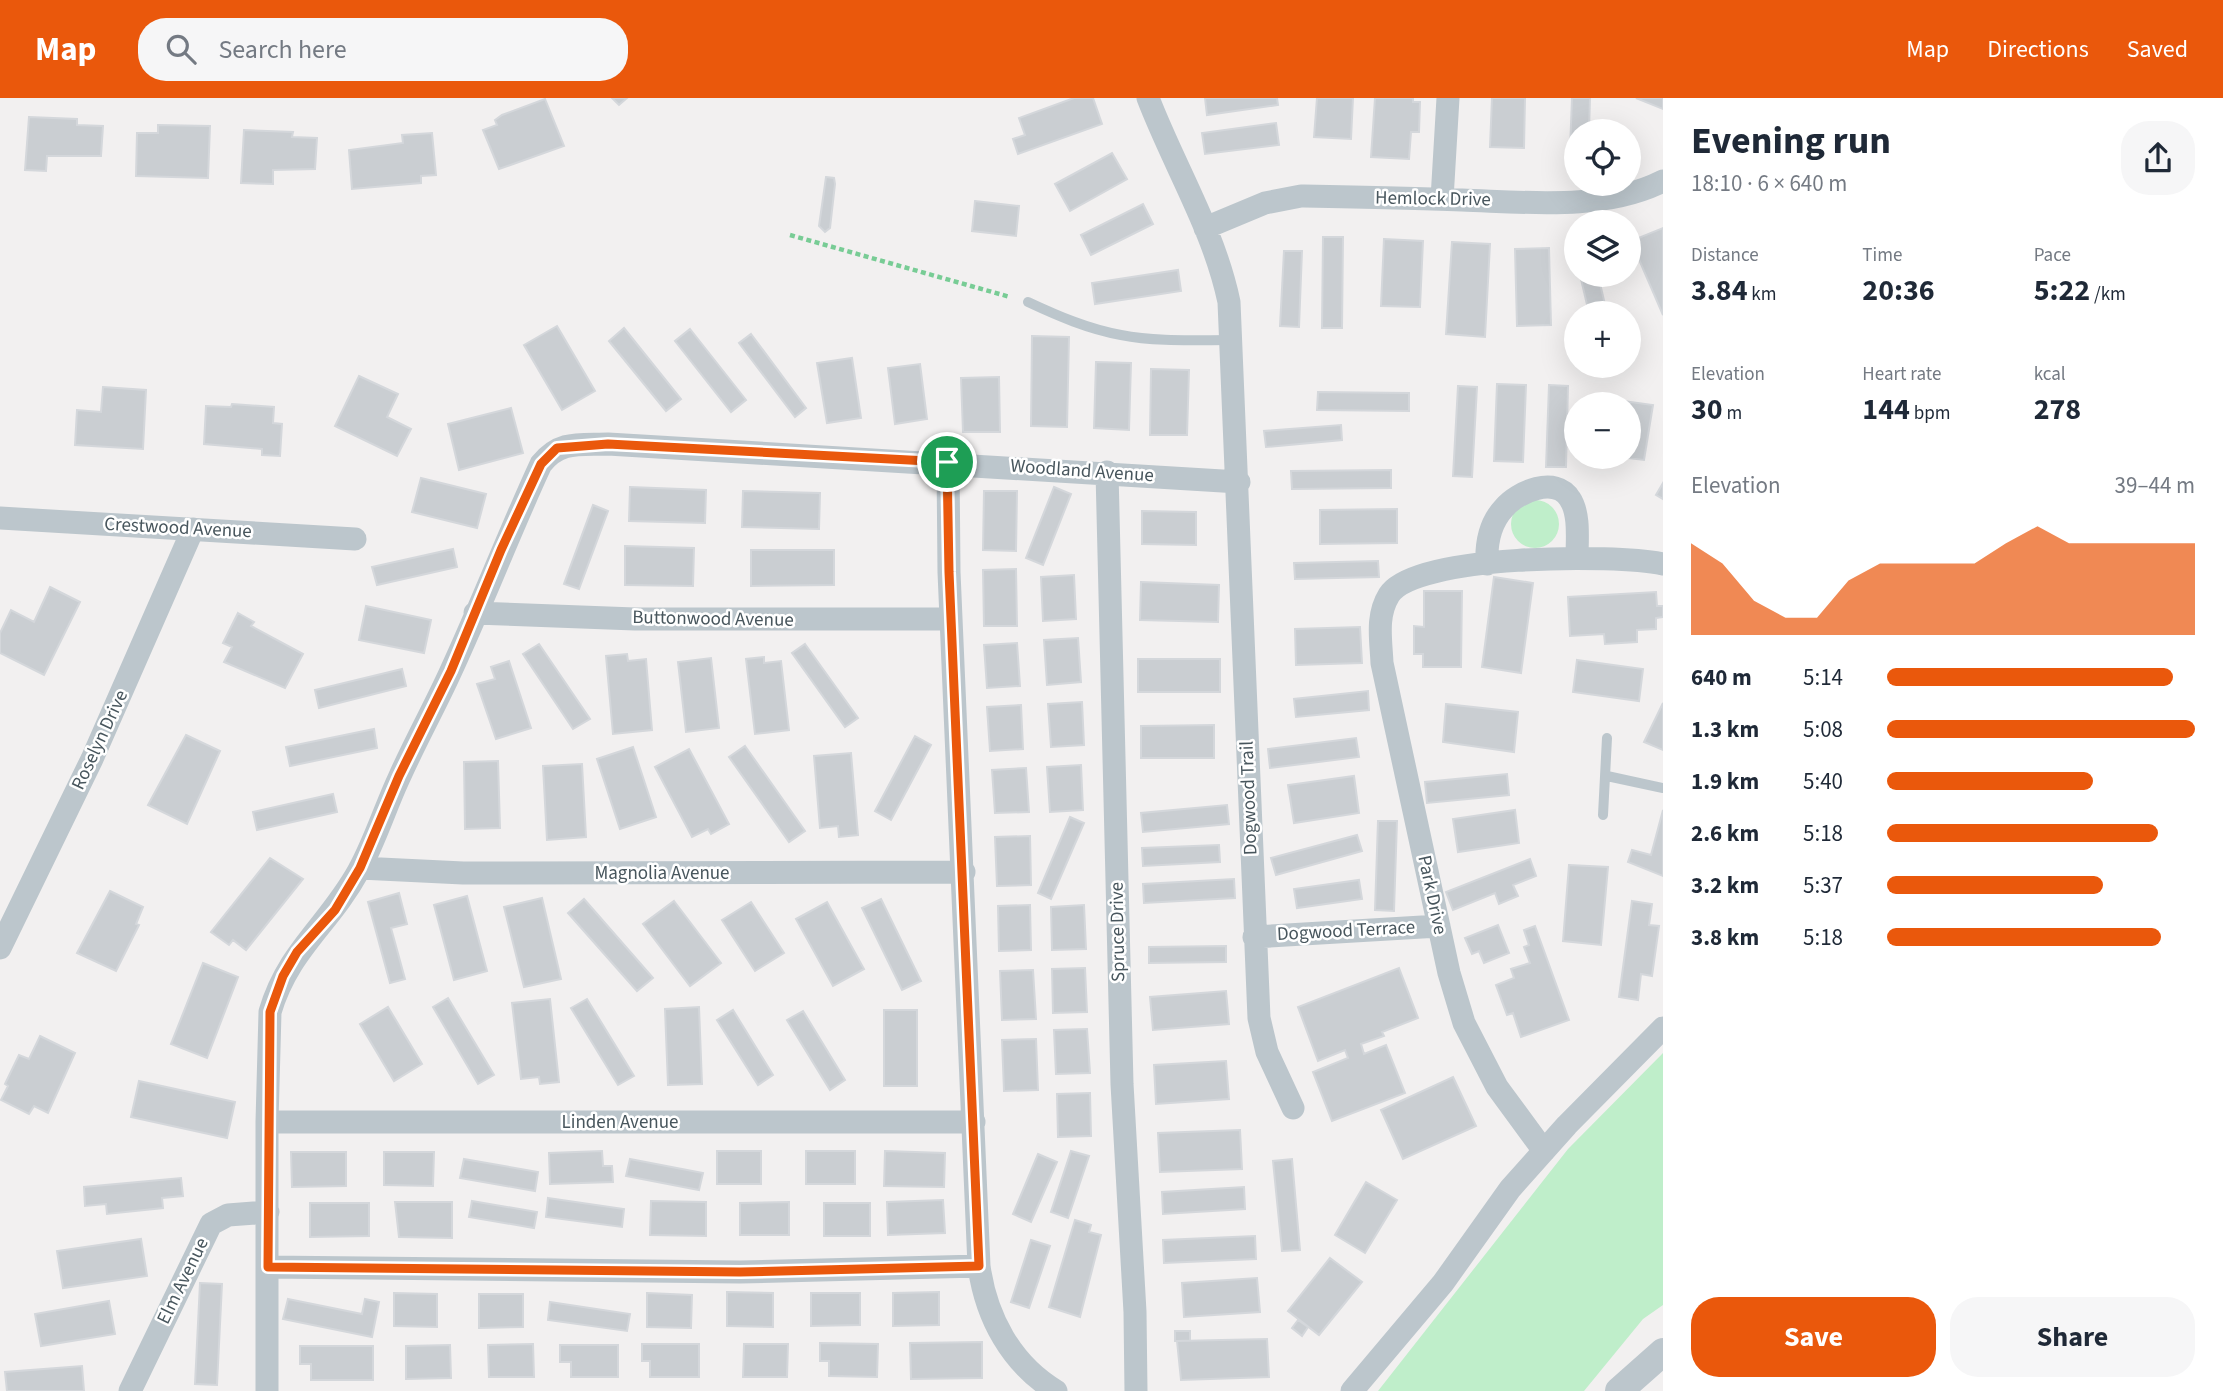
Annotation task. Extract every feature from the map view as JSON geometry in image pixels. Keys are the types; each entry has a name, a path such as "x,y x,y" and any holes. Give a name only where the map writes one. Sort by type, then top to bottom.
{"street":[{"path":"1148,98 1224,277 1229,302 1239,482"},
{"path":"1441,199 1448,98"},
{"name":"Hemlock Drive","path":"1205,228 1265,203 1301,196 1551,202 1618,196 1663,181"},
{"name":"Woodland Avenue","path":"267,1391 267,1122 270,1012 275,995 297,952 335,910 360,868 541,464 557,448 608,444 947,462 1239,482"},
{"path":"947,462 951,619 979,1266 983,1298 1001,1337 1024,1364 1056,1391"},
{"name":"Spruce Drive","path":"1107,472 1122,1084 1135,1312 1136,1391"},
{"name":"Dogwood Trail","path":"1239,482 1259,1018 1267,1052 1293,1108"},
{"path":"1488,564 1489,536 1503,508 1517,496 1549,487 1563,491 1571,499 1577,558"},
{"name":"Crestwood Avenue","path":"0,518 355,539"},
{"name":"Roselyn Drive","path":"0,948 92,760 193,529"},
{"name":"Park Drive","path":"1544,1151 1497,1087 1464,1023 1439,926 1382,663 1380,617 1390,594 1405,580 1455,567 1577,558 1663,564"},
{"name":"Buttonwood Avenue","path":"475,613 635,619 951,619"},
{"name":"Magnolia Avenue","path":"360,868 463,873 964,872"},
{"name":"Dogwood Terrace","path":"1254,937 1439,926"},
{"path":"1352,1391 1443,1283 1510,1189 1663,1028"},
{"name":"Linden Avenue","path":"267,1122 974,1122"},
{"name":"Elm Avenue","path":"130,1391 211,1224 228,1215 268,1212"},
{"path":"268,1267 740,1272 979,1266"},
{"path":"1619,1391 1663,1352"}],"lane":[{"path":"1028,302 1073,322 1120,335 1153,339 1230,340"},
{"path":"1602,816 1607,776 1607,738"},
{"path":"1607,776 1663,788"}],"path":[{"path":"790,235 1028,302"}],"green space":[{"path":"1535,500 1552,507 1559,524 1552,541 1535,548 1518,541 1511,524 1518,507"},
{"path":"1663,1053 1663,1305 1643,1319 1584,1391 1378,1391 1568,1149"}],"building":[{"path":"612,98 627,98 619,105"},
{"path":"1074,98 1093,98 1102,124 1018,154 1013,139 1025,135 1019,118"},
{"path":"1205,98 1277,98 1278,105 1207,115"},
{"path":"1317,98 1353,98 1351,139 1314,137"},
{"path":"1375,98 1413,98 1413,102 1420,102 1419,132 1411,132 1409,159 1371,157"},
{"path":"1492,98 1525,98 1524,148 1490,147"},
{"path":"1572,98 1590,98 1589,119 1571,119"},
{"path":"1636,98 1663,98 1663,109"},
{"path":"545,99 564,146 499,169 483,130 497,125 495,120 502,115"},
{"path":"29,117 77,119 77,125 103,126 101,156 47,156 46,171 25,170"},
{"path":"1276,123 1279,145 1205,154 1202,133"},
{"path":"158,125 210,126 208,178 136,176 137,133 158,133"},
{"path":"244,130 293,132 292,137 317,138 315,169 273,170 273,184 241,183"},
{"path":"432,133 436,175 421,176 421,183 352,189 349,150 403,143 402,135"},
{"path":"1112,153 1127,179 1070,211 1055,184"},
{"path":"826,177 834,178 835,184 830,228 825,232 819,226"},
{"path":"975,201 1019,206 1016,236 972,231"},
{"path":"1143,204 1153,224 1091,255 1081,235"},
{"path":"1663,228 1663,315 1641,264 1641,237"},
{"path":"1323,237 1343,237 1342,328 1322,328"},
{"path":"1384,239 1423,241 1420,307 1381,306"},
{"path":"1452,242 1490,244 1485,337 1446,334"},
{"path":"1549,248 1551,325 1517,326 1515,249"},
{"path":"1284,251 1302,251 1299,327 1280,326"},
{"path":"1178,270 1181,291 1095,304 1092,283"},
{"path":"1583,287 1601,287 1604,301 1586,301"},
{"path":"557,326 595,391 562,410 524,345"},
{"path":"624,328 681,399 666,411 609,341"},
{"path":"690,329 746,400 731,412 675,341"},
{"path":"751,334 806,408 795,417 739,343"},
{"path":"1032,336 1069,337 1067,427 1031,426"},
{"path":"852,358 861,418 827,423 817,363"},
{"path":"1096,362 1131,363 1129,430 1094,428"},
{"path":"920,364 927,419 895,424 888,368"},
{"path":"1151,369 1189,370 1187,435 1150,435"},
{"path":"359,376 398,394 387,417 411,429 397,456 335,426"},
{"path":"999,377 1000,432 963,432 961,378"},
{"path":"1497,384 1526,385 1523,462 1494,461"},
{"path":"1549,385 1568,386 1568,392 1564,392 1564,467 1546,467"},
{"path":"1458,386 1477,387 1472,477 1453,476"},
{"path":"103,387 146,390 143,449 75,445 77,410 101,412"},
{"path":"1318,392 1409,393 1409,411 1317,410"},
{"path":"1641,403 1653,405 1644,460 1641,460"},
{"path":"232,404 274,407 273,423 282,424 280,456 262,455 262,449 204,444 206,406 231,407"},
{"path":"511,408 523,453 459,470 448,424"},
{"path":"1341,425 1342,440 1266,447 1264,431"},
{"path":"1391,470 1391,488 1292,489 1291,471"},
{"path":"421,478 486,494 477,528 412,512"},
{"path":"1663,483 1663,499 1656,495"},
{"path":"630,487 706,490 705,523 629,521"},
{"path":"1054,487 1071,494 1043,565 1026,558"},
{"path":"743,491 820,493 819,529 742,527"},
{"path":"984,491 1017,491 1016,551 983,550"},
{"path":"593,505 608,511 579,589 564,584"},
{"path":"1397,509 1397,543 1320,544 1320,510"},
{"path":"1142,511 1196,512 1196,545 1142,544"},
{"path":"625,546 694,548 693,586 625,585"},
{"path":"453,549 457,567 377,585 372,567"},
{"path":"751,550 834,550 834,585 751,586"},
{"path":"1378,561 1379,577 1295,579 1294,563"},
{"path":"1016,569 1017,626 984,626 983,570"},
{"path":"1074,575 1076,619 1043,621 1041,577"},
{"path":"1494,577 1533,583 1521,673 1482,667"},
{"path":"1141,582 1219,585 1218,622 1140,620"},
{"path":"50,587 80,602 44,675 0,653 0,633 11,610 34,622"},
{"path":"1424,591 1462,591 1461,667 1423,667 1423,654 1414,654 1414,626 1424,627"},
{"path":"1656,592 1657,606 1663,606 1663,617 1656,618 1656,629 1637,630 1637,642 1605,644 1604,634 1570,636 1568,597"},
{"path":"366,606 431,620 424,653 359,640"},
{"path":"238,613 254,622 251,626 303,654 285,688 224,662 232,647 223,643"},
{"path":"1360,627 1362,663 1296,665 1295,629"},
{"path":"1078,638 1081,682 1047,685 1044,640"},
{"path":"1017,643 1020,686 987,688 984,645"},
{"path":"539,644 590,719 573,729 523,654"},
{"path":"805,644 858,718 845,727 792,653"},
{"path":"627,654 628,661 646,659 652,730 613,734 606,656"},
{"path":"764,657 764,663 781,661 789,730 755,734 746,659"},
{"path":"711,658 719,728 686,732 678,662"},
{"path":"1138,659 1220,659 1220,692 1138,692"},
{"path":"1577,660 1643,669 1639,701 1573,692"},
{"path":"509,661 531,728 496,739 477,684 495,679 491,667"},
{"path":"402,669 406,686 319,708 315,690"},
{"path":"1368,691 1369,710 1296,717 1294,699"},
{"path":"1082,702 1084,745 1051,747 1048,704"},
{"path":"1663,703 1663,750 1644,742"},
{"path":"1446,704 1518,712 1514,752 1443,742"},
{"path":"1021,705 1023,749 990,751 987,707"},
{"path":"1214,725 1214,758 1141,758 1141,726"},
{"path":"374,729 377,748 290,766 286,747"},
{"path":"186,735 220,751 187,824 148,805"},
{"path":"915,736 931,745 891,820 875,811"},
{"path":"1356,738 1359,757 1270,768 1268,749"},
{"path":"745,746 805,831 789,842 729,757"},
{"path":"633,747 656,817 620,829 597,759"},
{"path":"689,749 729,824 711,834 708,829 692,837 655,767"},
{"path":"851,753 858,835 839,837 838,826 820,828 814,756"},
{"path":"498,761 500,828 465,829 464,762"},
{"path":"582,764 586,837 547,840 543,766"},
{"path":"1081,765 1083,810 1050,812 1047,767"},
{"path":"1026,768 1029,812 995,813 992,770"},
{"path":"1507,774 1509,795 1427,803 1425,782"},
{"path":"1354,776 1359,813 1294,823 1288,785"},
{"path":"333,794 337,812 257,830 253,812"},
{"path":"1227,805 1229,824 1143,832 1141,813"},
{"path":"1515,810 1519,843 1458,852 1453,819"},
{"path":"1663,810 1663,876 1628,862 1632,850 1651,855"},
{"path":"1070,817 1084,823 1051,899 1038,893"},
{"path":"1378,821 1397,821 1394,911 1375,910"},
{"path":"1357,835 1362,851 1276,875 1271,858"},
{"path":"1030,836 1031,885 997,886 995,837"},
{"path":"1219,845 1220,862 1143,866 1142,848"},
{"path":"270,858 303,879 246,950 233,940 229,945 211,932"},
{"path":"1530,859 1536,876 1513,885 1518,896 1499,904 1495,893 1453,910 1446,892"},
{"path":"1569,865 1608,867 1601,945 1563,941"},
{"path":"1234,879 1235,898 1144,903 1143,884"},
{"path":"1359,880 1362,899 1297,908 1294,889"},
{"path":"110,891 143,907 136,924 139,925 116,971 77,953"},
{"path":"399,893 407,924 391,928 405,979 390,983 368,902"},
{"path":"467,896 487,971 454,980 434,905"},
{"path":"542,898 561,979 524,987 504,907"},
{"path":"584,899 653,978 637,991 568,913"},
{"path":"881,899 921,981 902,990 862,908"},
{"path":"674,901 721,963 690,986 643,924"},
{"path":"1632,901 1652,904 1649,925 1659,926 1652,976 1641,974 1638,1000 1619,997"},
{"path":"751,902 784,953 755,971 722,920"},
{"path":"827,902 864,969 833,986 796,919"},
{"path":"1030,905 1031,950 999,951 998,906"},
{"path":"1084,905 1086,949 1052,950 1051,907"},
{"path":"1498,925 1509,953 1484,963 1479,951 1472,954 1465,938"},
{"path":"1535,926 1569,1020 1521,1037 1513,1013 1507,1015 1496,985 1514,978 1511,969 1530,963 1524,947 1529,945 1524,930"},
{"path":"1226,946 1226,962 1149,963 1149,947"},
{"path":"203,963 238,977 207,1058 171,1044"},
{"path":"1085,968 1087,1012 1053,1013 1052,969"},
{"path":"1399,968 1418,1018 1382,1032 1384,1036 1361,1044 1364,1054 1386,1045 1405,1093 1332,1121 1313,1072 1348,1058 1345,1050 1318,1061 1298,1007"},
{"path":"1033,970 1036,1019 1002,1020 1000,971"},
{"path":"1226,991 1229,1024 1153,1030 1150,997"},
{"path":"448,998 494,1075 478,1084 433,1007"},
{"path":"550,999 559,1082 540,1084 539,1077 521,1079 512,1003"},
{"path":"587,999 634,1076 618,1085 571,1008"},
{"path":"388,1007 422,1064 394,1081 360,1024"},
{"path":"699,1007 702,1084 668,1085 665,1009"},
{"path":"733,1010 773,1075 758,1085 717,1020"},
{"path":"884,1010 917,1010 917,1086 884,1086"},
{"path":"803,1011 845,1080 830,1090 787,1020"},
{"path":"1087,1029 1090,1073 1056,1074 1054,1030"},
{"path":"40,1036 75,1053 48,1113 34,1106 29,1114 1,1100 8,1086 5,1084 19,1055 29,1059"},
{"path":"1036,1039 1038,1090 1004,1091 1002,1040"},
{"path":"1226,1061 1229,1099 1156,1104 1154,1065"},
{"path":"1453,1077 1476,1126 1403,1159 1381,1110"},
{"path":"139,1081 235,1102 227,1138 131,1117"},
{"path":"1090,1093 1091,1136 1058,1137 1057,1094"},
{"path":"1240,1130 1242,1169 1160,1172 1158,1133"},
{"path":"602,1151 603,1166 612,1166 613,1182 550,1184 549,1153"},
{"path":"717,1151 761,1151 761,1184 717,1184"},
{"path":"806,1151 855,1151 855,1184 806,1184"},
{"path":"885,1151 945,1153 944,1187 884,1186"},
{"path":"1071,1151 1089,1156 1068,1218 1051,1212"},
{"path":"291,1152 346,1152 346,1186 292,1187"},
{"path":"384,1152 434,1152 433,1186 384,1185"},
{"path":"1038,1154 1057,1162 1031,1222 1013,1214"},
{"path":"464,1159 538,1172 535,1191 460,1178"},
{"path":"630,1159 703,1173 699,1190 626,1176"},
{"path":"1292,1159 1300,1250 1282,1251 1273,1161"},
{"path":"181,1178 183,1196 162,1198 163,1208 107,1214 106,1204 85,1206 84,1187"},
{"path":"1366,1182 1397,1200 1365,1253 1335,1235"},
{"path":"1244,1187 1245,1209 1163,1214 1162,1192"},
{"path":"548,1198 624,1209 622,1227 546,1217"},
{"path":"943,1200 945,1233 888,1235 887,1202"},
{"path":"472,1201 537,1212 534,1228 469,1217"},
{"path":"651,1201 706,1202 706,1236 650,1235"},
{"path":"395,1202 452,1202 452,1238 399,1237"},
{"path":"789,1202 789,1235 740,1235 740,1203"},
{"path":"310,1203 369,1203 369,1236 310,1237"},
{"path":"824,1203 870,1203 870,1236 824,1236"},
{"path":"1075,1220 1091,1225 1089,1232 1101,1235 1080,1317 1049,1307"},
{"path":"1255,1236 1256,1259 1164,1263 1163,1240"},
{"path":"141,1239 147,1276 63,1288 57,1251"},
{"path":"1031,1240 1050,1246 1029,1308 1011,1302"},
{"path":"1330,1258 1362,1282 1319,1335 1288,1311"},
{"path":"1257,1278 1260,1312 1184,1317 1182,1283"},
{"path":"200,1283 222,1284 217,1385 195,1384"},
{"path":"727,1292 773,1293 773,1327 727,1326"},
{"path":"939,1292 939,1325 893,1326 893,1293"},
{"path":"394,1293 437,1294 437,1327 394,1326"},
{"path":"647,1293 692,1295 691,1328 647,1327"},
{"path":"811,1293 860,1293 860,1325 811,1326"},
{"path":"479,1294 523,1294 523,1327 479,1328"},
{"path":"288,1299 362,1314 365,1299 379,1302 372,1337 283,1319"},
{"path":"109,1301 115,1334 41,1346 35,1314"},
{"path":"550,1302 630,1314 627,1331 548,1320"},
{"path":"1298,1320 1308,1327 1302,1336 1292,1328"},
{"path":"1175,1331 1190,1331 1190,1341 1175,1341"},
{"path":"1267,1339 1269,1377 1181,1380 1177,1341"},
{"path":"982,1342 982,1378 911,1379 910,1343"},
{"path":"820,1343 878,1344 877,1377 829,1376 829,1361 820,1361"},
{"path":"533,1344 534,1377 489,1377 488,1345"},
{"path":"642,1344 699,1344 699,1377 650,1377 650,1361 642,1361"},
{"path":"744,1344 788,1344 787,1377 743,1377"},
{"path":"450,1345 451,1378 406,1379 406,1346"},
{"path":"560,1345 618,1345 618,1377 571,1377 571,1362 560,1362"},
{"path":"300,1346 373,1346 373,1380 311,1380 311,1364 300,1364"},
{"path":"82,1366 84,1391 7,1391 5,1372"}],"route":[{"path":"608,444 947,462 949,572 979,1266 740,1272 268,1267 267,1122 270,1012 275,995 297,952 335,910 360,868 399,776 451,671 501,550 541,464 557,448 608,444"}]}
